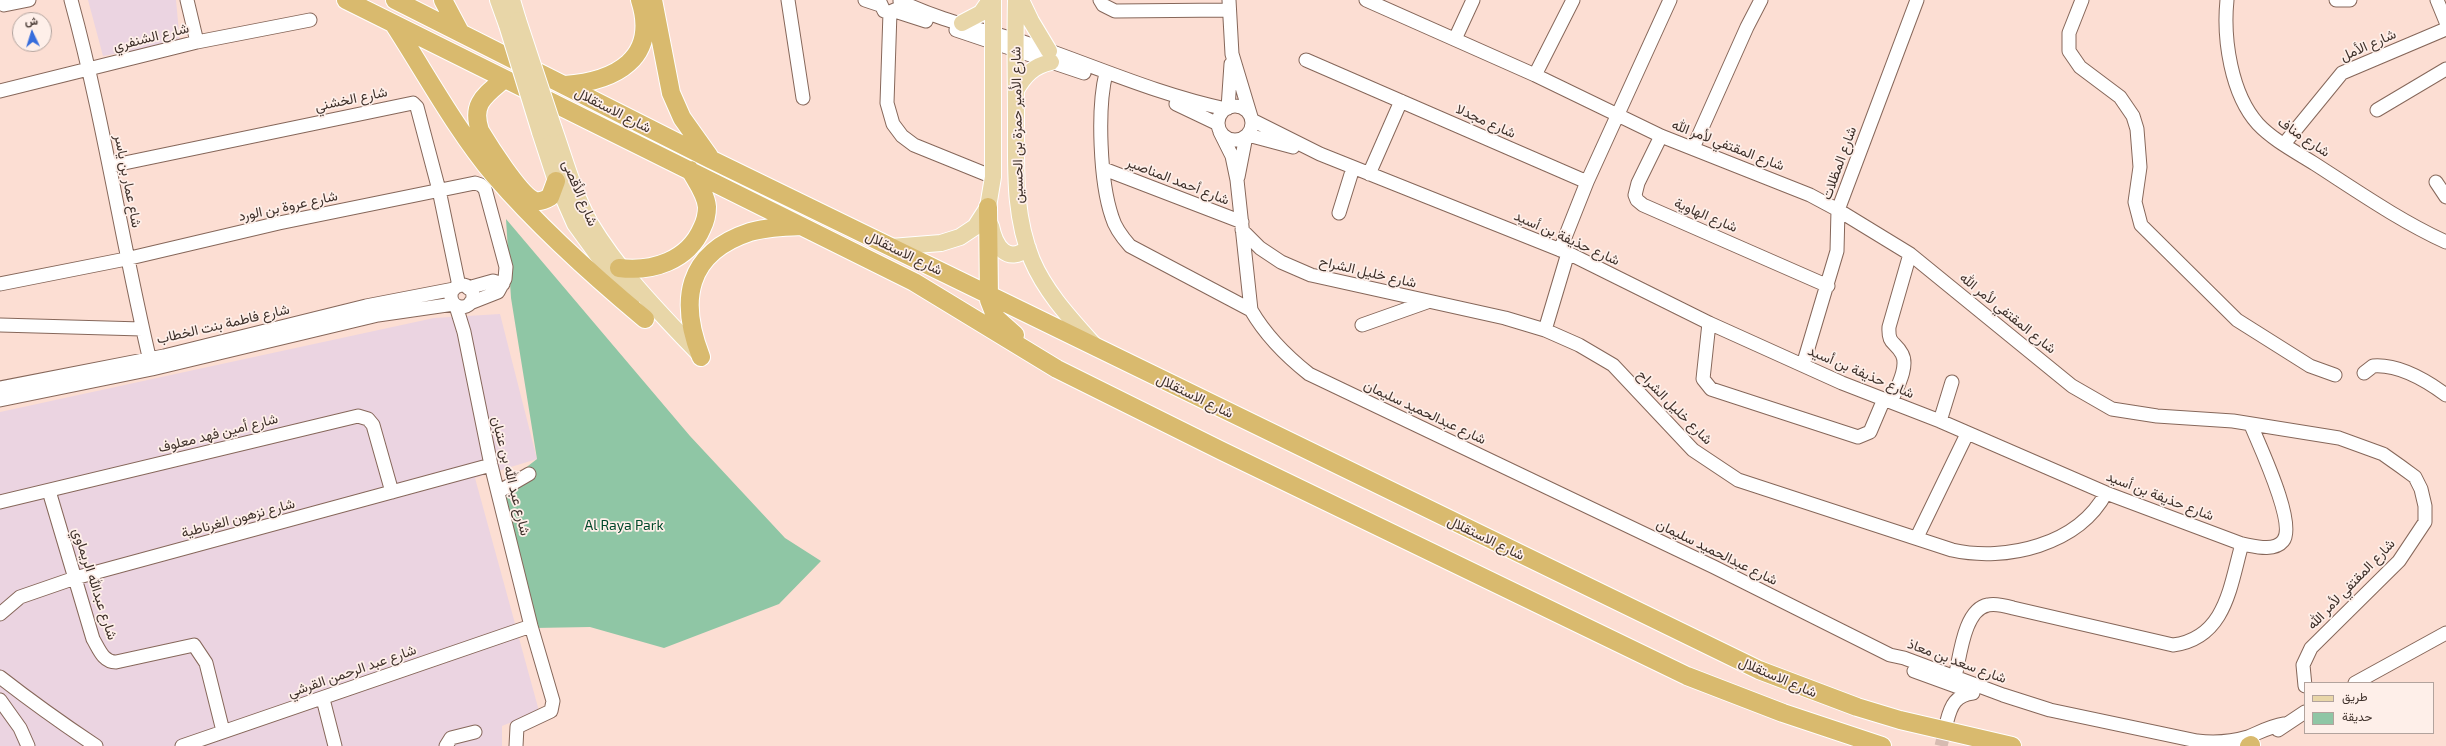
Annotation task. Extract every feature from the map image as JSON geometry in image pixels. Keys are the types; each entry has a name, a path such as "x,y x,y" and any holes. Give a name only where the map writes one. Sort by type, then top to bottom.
{"highway":[{"name":"شارع الاستقلال","path":"346,0 503,80 690,170 914,282 1027,352 1229,454 1687,676 1783,713 1882,746"},
{"name":"شارع الاستقلال","path":"395,0 710,159 989,293 1096,347 1191,387 1759,670 1857,707 1900,720 2012,746"},
{"path":"443,0 460,32"},
{"path":"565,85 588,83 606,78 622,70 636,54 644,26 640,0"},
{"path":"653,0 671,93 682,118 710,159"},
{"path":"395,25 458,123 494,174 588,272 645,319"},
{"path":"503,80 483,97 478,106 477,119 480,131 520,188 533,200 539,201 550,197 556,181"},
{"path":"619,268 650,268 666,263 681,255 695,243 705,221 707,207 690,170"},
{"path":"988,207 989,293 991,307 996,318 1020,339 1027,352"},
{"path":"701,357 692,336 688,305 690,289 706,261 733,239 750,232 802,226"}],"main road":[{"name":"شارع الأقصى","path":"498,0 513,22"},
{"name":"شارع الأقصى","path":"512,0 513,22 547,130 556,181 570,216 588,246 645,319"},
{"path":"962,23 980,13 990,0"},
{"name":"شارع الأمير حمزة بن الحسين","path":"892,247 941,243 960,237 975,227 988,207 993,177 993,0"},
{"name":"شارع الأمير حمزة بن الحسين","path":"1016,0 1015,45 1018,199 1028,248 1052,295 1096,347"},
{"path":"1016,90 1029,71 1050,57 1021,0"},
{"name":"شارع الأقصى","path":"547,130 590,222 619,268 701,357"},
{"path":"988,207 994,240 999,248 1012,254 1021,253 1028,248"}],"street":[{"path":"4,5 29,0"},
{"name":"شاع عمار بن ياسر","path":"71,0 90,69 110,166 126,259 150,364"},
{"path":"187,0 197,42"},
{"path":"788,0 803,98"},
{"path":"865,0 891,5 1015,45 1171,102 1219,128 1229,139 1235,140 1247,135"},
{"path":"1100,0 1103,6 1115,11 1229,5 1232,54 1227,108 1220,115 1219,128 1232,156 1237,180 1251,310"},
{"path":"1455,39 1473,0"},
{"path":"1535,76 1573,0"},
{"path":"1545,330 1564,252 1586,182 1670,0"},
{"path":"1693,148 1747,27 1761,0"},
{"name":"شارع المظلات","path":"1803,365 1828,286 1837,250 1838,210 1917,0"},
{"path":"2082,0 2069,33 2070,51 2080,67 2120,97 2133,116 2137,129 2140,167 2135,202 2141,225 2237,320 2310,366 2334,374"},
{"name":"شارع مناف","path":"2227,0 2226,25 2231,62 2240,94 2258,124 2284,144 2361,194 2446,242"},
{"path":"2336,0 2350,0"},
{"path":"2437,0 2446,22"},
{"name":"شارع المقتفي لأمر الله","path":"1372,1 1617,113 1661,136 1810,195 1838,210 1910,254 2072,386 2099,404 2112,409 2127,412 2197,417 2339,438 2383,454 2415,477 2421,489 2425,506 2425,522 2399,561 2306,655 2303,665 2305,682"},
{"path":"891,5 886,103 893,124 902,136 914,145 993,177"},
{"name":"شارع الشنفري","path":"0,91 197,42 310,20"},
{"path":"945,22 962,23 993,38"},
{"name":"شارع الأمل","path":"2284,144 2342,73 2446,29"},
{"path":"1232,54 1251,119 1252,128 1247,135 1237,180"},
{"name":"شارع مجدلا","path":"1306,60 1586,182"},
{"path":"2376,110 2446,69"},
{"path":"1105,77 1170,95 1227,108 1241,107 1251,119"},
{"path":"1105,77 1101,128 1104,169 1112,217 1118,231 1130,246 1251,310"},
{"path":"1369,174 1402,101"},
{"name":"شارع الخشني","path":"110,166 413,103 418,107 439,190 460,287"},
{"name":"شارع حذيفة بن أسيد","path":"1251,119 1320,154 1564,252 1709,323 1803,365 1887,401 1940,421 2106,493 2242,544 2259,547 2274,547 2283,541 2286,534 2285,512 2251,425"},
{"name":"شارع حذيفة بن أسيد","path":"1247,135 1320,154"},
{"name":"شارع الهاوية","path":"1661,136 1636,189 1637,200 1643,205 1828,286"},
{"path":"1339,213 1353,168"},
{"name":"شارع أحمد المناصير","path":"1104,169 1242,226"},
{"path":"2436,182 2446,197"},
{"name":"شارع عروة بن الورد","path":"0,284 126,259 475,183 481,185 485,189 506,268 502,284"},
{"name":"شارع خليل الشراح","path":"1242,226 1252,241 1265,251 1281,262 1311,275 1427,302 1464,308 1545,330 1598,355 1612,366 1693,450 1738,480 1917,537 1952,550 1972,555 1995,555 2019,552 2038,545 2074,527 2094,512 2106,493"},
{"path":"1709,323 1703,379 1711,388 1858,437 1870,432 1887,401 1904,362 1902,354 1890,340 1889,327 1910,254"},
{"path":"493,281 502,284 498,292 462,305 451,298 460,287 493,281"},
{"path":"460,287 472,295 462,305"},
{"name":"شارع فاطمة بنت الخطاب","path":"0,388 150,364 366,306 460,287"},
{"path":"1362,325 1427,302"},
{"name":"شارع فاطمة بنت الخطاب","path":"0,400 150,364 378,315 462,305"},
{"name":"شارع عبد الله بن عتبان","path":"462,305 464,332 491,465 531,626 552,695 553,707 546,714 520,724 516,733 516,746"},
{"name":"شارع عبدالحميد سليمان","path":"1251,310 1262,328 1285,355 1309,374 1714,567 1890,655"},
{"path":"0,325 142,329"},
{"path":"2364,373 2373,366 2394,369 2423,380 2446,395"},
{"path":"1940,421 1952,382"},
{"name":"شارع أمين فهد معلوف","path":"0,502 358,416 363,416 373,425 392,492"},
{"path":"1917,537 1967,434"},
{"name":"شارع نزهون الغرناطية","path":"0,614 20,597 75,578 491,465"},
{"path":"498,492 529,474"},
{"name":"شارع عبدالله الريماوي","path":"49,491 93,639 103,656 110,661 116,662 194,645 201,653 209,673 223,731"},
{"path":"1956,677 1969,622 1980,608 1989,604 2013,608 2173,645 2194,640 2212,627 2221,614 2242,544"},
{"name":"شارع عبد الرحمن القرشي","path":"182,746 223,731 323,699 531,626"},
{"path":"2357,682 2446,633"},
{"name":"شارع سعد بن معاذ","path":"1890,655 1904,658 2074,720 2207,742 2238,739 2273,726 2284,724"},
{"name":"شارع سعد بن معاذ","path":"1890,655 1900,665 1973,693 2177,746"},
{"path":"0,678 51,717 60,729 78,745"},
{"path":"1942,682 1949,697 1950,708 1947,721"},
{"path":"1950,708 1962,696 1973,693"},
{"path":"323,699 335,746"},
{"path":"0,700 20,728 28,746"},
{"name":"شارع سعد بن معاذ","path":"2249,746 2304,713"},
{"path":"51,717 64,722 96,746"},
{"path":"446,746 451,738 475,732"}],"shaded area":[{"path":"88,0 176,0 180,43 103,56"},
{"path":"500,314 537,459 475,478 539,711 502,726 502,746 0,746 0,412 434,318"}],"green space":[{"name":"Al Raya Park","path":"506,219 690,436 785,538 821,561 779,604 664,648 590,627 534,628 497,490 537,459 511,298"}],"tunnel":[{"path":"1941,746 1947,722"}]}
